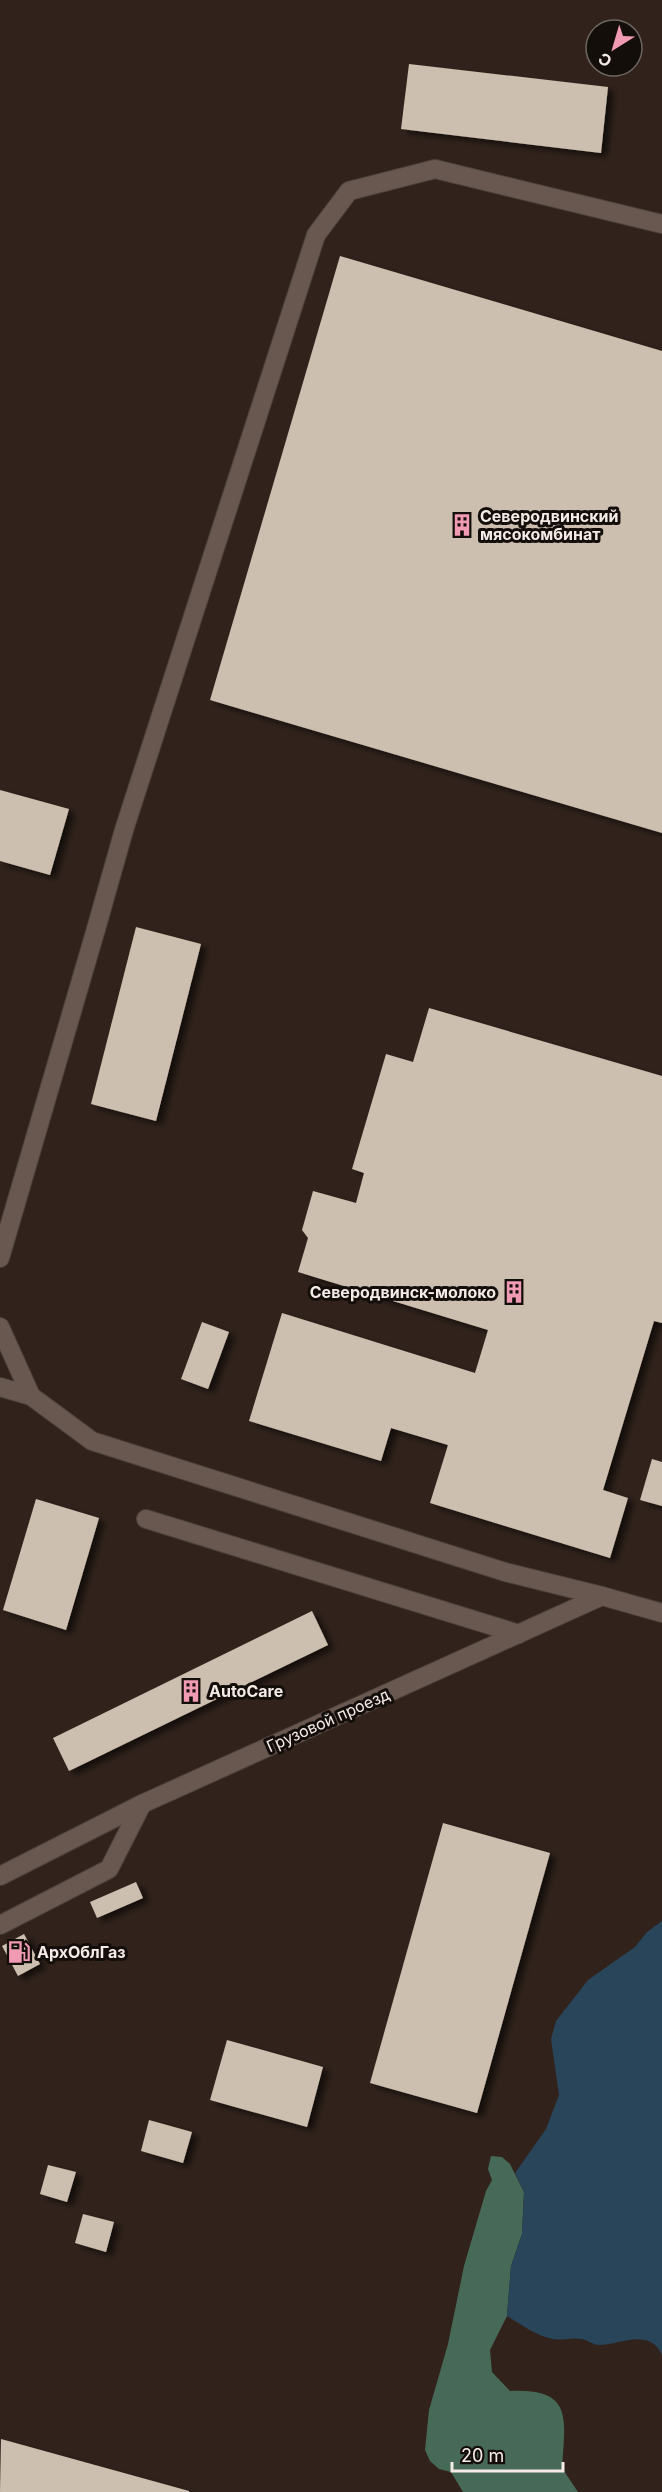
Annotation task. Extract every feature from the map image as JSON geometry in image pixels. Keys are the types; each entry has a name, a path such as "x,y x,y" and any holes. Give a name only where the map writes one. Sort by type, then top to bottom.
{"street":[{"path":"0,1258 6,1217 124,830 316,235 350,191 435,169 662,224"},
{"path":"0,1327 31,1396"},
{"path":"0,1387 31,1396 92,1442 505,1572 662,1613"},
{"path":"146,1519 519,1634"},
{"name":"Грузовой проезд","path":"0,1876 142,1804 602,1596"},
{"path":"0,1925 109,1869 142,1804"}],"green space":[{"path":"491,2156 502,2157 510,2164 524,2192 522,2234 511,2266 507,2316 490,2350 492,2372 510,2391 531,2391 546,2395 555,2401 564,2421 562,2468 578,2492 463,2492 451,2472 439,2469 430,2461 425,2450 429,2410 448,2344 464,2266 486,2191 492,2180 488,2169"}],"water":[{"path":"662,1921 662,2355 650,2342 642,2340 599,2345 578,2339 547,2338 507,2316 511,2266 522,2234 524,2192 515,2173 546,2129 559,2095 551,2039 556,2021 588,1980 635,1947 647,1932"}],"building":[{"path":"409,64 608,87 601,153 401,129"},
{"name":"Северодвинский мясокомбинат","path":"340,256 662,351 662,833 210,700"},
{"path":"0,790 69,809 50,875 0,861"},
{"path":"136,927 201,944 156,1121 91,1104"},
{"name":"Северодвинск-молоко","path":"429,1008 662,1076 662,1323 654,1321 603,1490 628,1498 610,1558 430,1503 448,1445 391,1428 381,1461 249,1421 282,1313 475,1373 488,1330 298,1272 308,1238 302,1230 313,1191 356,1203 364,1173 352,1169 386,1054 413,1062"},
{"path":"202,1322 229,1332 208,1389 181,1379"},
{"path":"652,1459 662,1462 662,1506 640,1500"},
{"path":"36,1499 99,1518 66,1630 3,1610"},
{"name":"AutoCare","path":"312,1611 328,1645 69,1771 53,1738"},
{"path":"443,1823 550,1853 477,2113 370,2083"},
{"path":"136,1882 143,1898 97,1918 90,1902"},
{"name":"АрхОблГаз","path":"24,1934 40,1964 18,1976 2,1946"},
{"path":"227,2040 323,2067 307,2127 210,2100"},
{"path":"149,2120 192,2132 183,2163 141,2151"},
{"path":"48,2165 76,2172 67,2202 40,2194"},
{"path":"83,2214 114,2222 106,2252 75,2243"},
{"path":"1,2439 189,2491 189,2492 0,2492"}],"place":[{"name":"Северодвинский мясокомбинат","path":"462,525"},
{"name":"Северодвинск-молоко","path":"514,1292"},
{"name":"AutoCare","path":"191,1691"},
{"name":"АрхОблГаз","path":"19,1952"}]}
